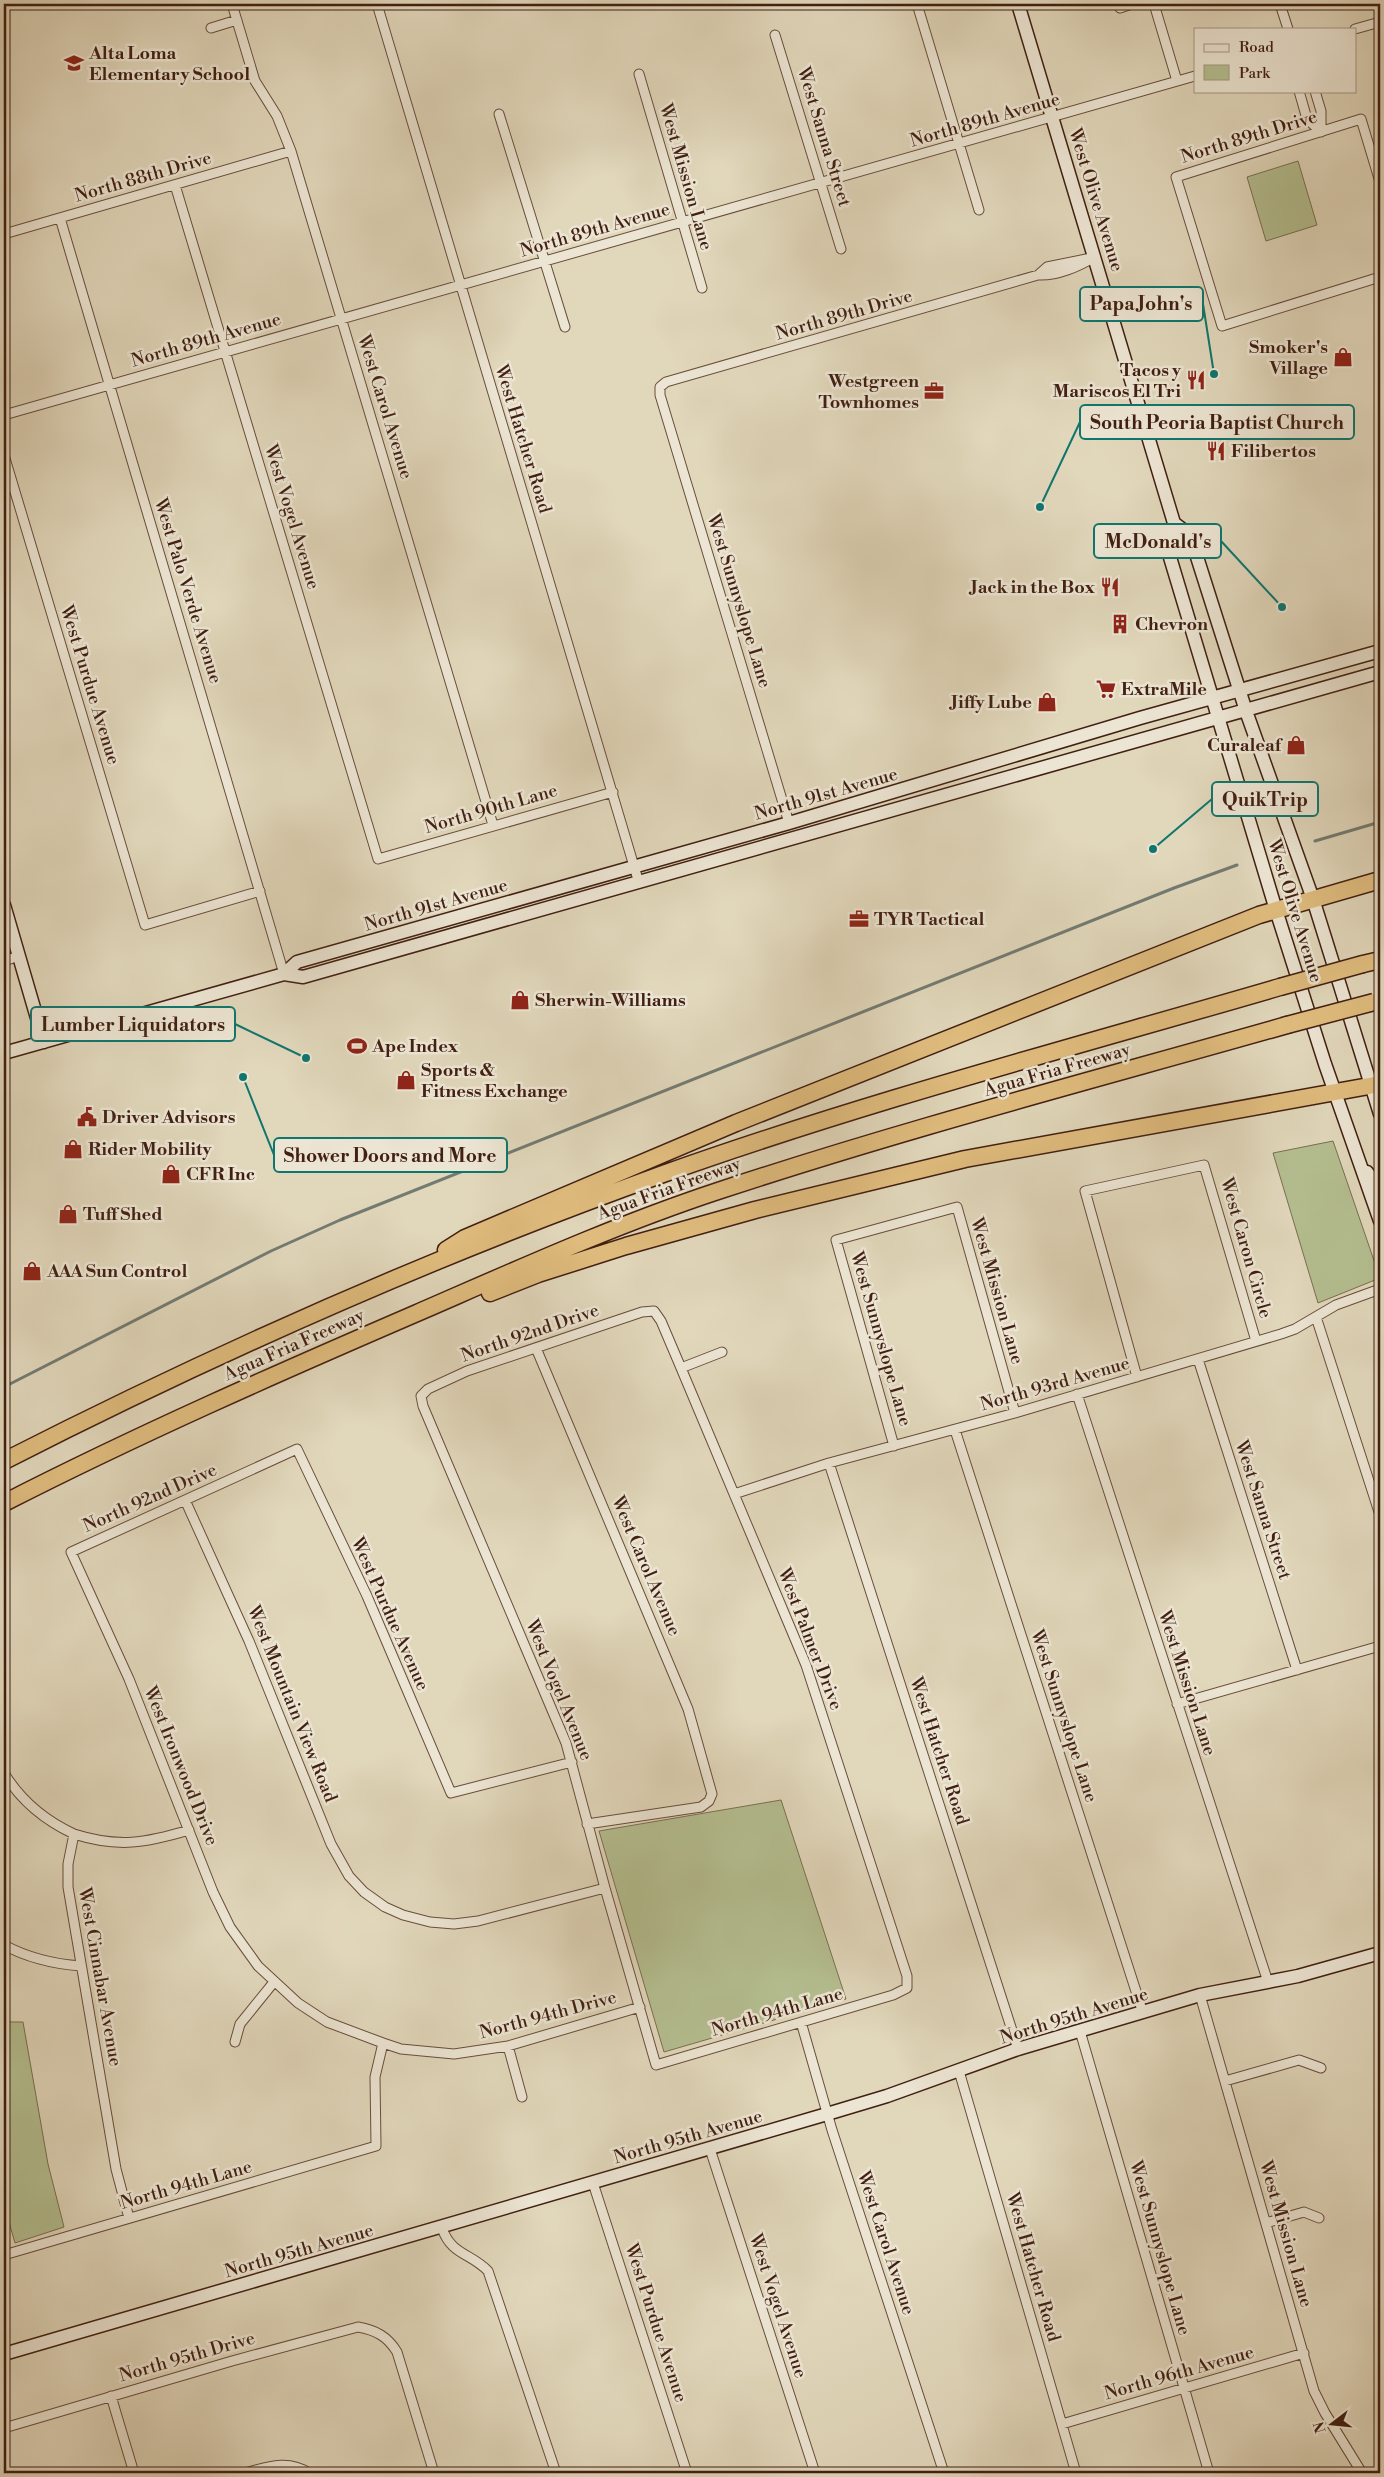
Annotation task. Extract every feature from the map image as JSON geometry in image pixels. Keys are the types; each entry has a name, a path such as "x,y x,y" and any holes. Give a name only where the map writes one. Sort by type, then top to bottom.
{"highway":[{"path":"413,1271 465,1238 602,1182 736,1123 1258,915 1380,880"},
{"name":"Agua Fria Freeway","path":"4,1461 247,1342 413,1271 638,1183 805,1126 1280,987 1380,960"},
{"name":"Agua Fria Freeway","path":"4,1503 105,1452 241,1389 563,1250 715,1192 873,1143 1377,1001"},
{"path":"241,1389 554,1268 755,1210 1002,1152 1376,1085"}],"main road":[{"name":"West Olive Avenue","path":"1018,4 1174,522 1190,534 1246,711 1376,1085 1380,1114"},
{"name":"West Olive Avenue","path":"1174,522 1166,544 1276,910 1335,1093 1380,1221"},
{"name":"North 91st Avenue","path":"284,974 297,962 789,823 1212,697 1380,651"},
{"name":"North 91st Avenue","path":"4,1053 284,974 303,977 1380,672"},
{"path":"1053,744 1059,764"},
{"path":"930,782 934,799"},
{"path":"789,823 794,839"},
{"path":"4,905 44,1042"},
{"path":"462,916 466,931"},
{"path":"1361,1165 1380,1190"},
{"name":"North 95th Avenue","path":"4,2354 593,2184 827,2114 1018,2050 1200,1995 1308,1974 1380,1953"}],"street":[{"name":"West Carol Avenue","path":"232,4 254,81 277,116 291,151 493,825"},
{"name":"West Hatcher Road","path":"377,4 459,286 639,883"},
{"path":"916,4 979,210"},
{"path":"1120,8 1132,4"},
{"path":"1154,4 1177,81"},
{"path":"1280,4 1288,28"},
{"path":"211,28 237,20"},
{"path":"1356,29 1380,22"},
{"name":"West Sanna Street","path":"776,35 841,249"},
{"name":"West Mission Lane","path":"639,74 702,288"},
{"name":"North 89th Avenue","path":"4,415 342,320 544,260 1053,118 1194,76"},
{"path":"1299,92 1307,119 1321,132"},
{"path":"1315,92 1321,111 1321,132"},
{"path":"500,114 565,327"},
{"name":"North 89th Drive","path":"1380,182 1361,119 1176,177 1222,326 1380,277"},
{"name":"North 88th Drive","path":"4,234 291,151"},
{"name":"West Vogel Avenue","path":"175,185 378,859"},
{"name":"West Palo Verde Avenue","path":"60,218 284,974"},
{"name":"North 89th Drive","path":"660,387 675,380 1038,275 1049,276 1077,267 1095,257"},
{"name":"West Sunnyslope Lane","path":"660,387 660,395 789,823"},
{"name":"West Purdue Avenue","path":"4,455 145,925 260,890"},
{"name":"North 90th Lane","path":"378,859 613,792"},
{"path":"4,961 19,956"},
{"name":"West Caron Circle","path":"1138,1377 1084,1191 1204,1165 1256,1341"},
{"name":"West Mission Lane","path":"836,1240 957,1207 1015,1413"},
{"name":"West Sunnyslope Lane","path":"836,1240 894,1446"},
{"name":"North 93rd Avenue","path":"734,1494 829,1463 1015,1413 1295,1329 1336,1305 1380,1290"},
{"name":"North 92nd Drive","path":"421,1396 428,1389 467,1371 642,1312 654,1312"},
{"name":"West Palmer Drive","path":"654,1312 661,1321 810,1677 907,1976 907,1988"},
{"path":"1316,1317 1380,1515"},
{"name":"West Carol Avenue","path":"536,1348 688,1709 712,1794 709,1802 701,1807 587,1824"},
{"path":"681,1368 722,1352"},
{"name":"West Sanna Street","path":"1198,1359 1297,1670"},
{"name":"West Mission Lane","path":"1077,1394 1268,1982"},
{"name":"West Vogel Avenue","path":"421,1396 423,1406 558,1724 572,1762 587,1824 656,2064"},
{"name":"West Sunnyslope Lane","path":"955,1430 1143,2013"},
{"name":"West Purdue Avenue","path":"297,1449 366,1596 451,1793 572,1762"},
{"name":"North 92nd Drive","path":"71,1552 297,1449"},
{"name":"West Hatcher Road","path":"829,1463 1018,2050"},
{"name":"West Mountain View Road","path":"185,1500 249,1641 334,1851 350,1876 364,1892 385,1907 421,1920 460,1923 605,1888"},
{"name":"West Ironwood Drive","path":"71,1552 129,1679 230,1927 248,1953 274,1982"},
{"path":"1177,1704 1380,1646"},
{"path":"4,1773 17,1792 37,1812 49,1822 74,1834 107,1842 131,1843 156,1840 189,1830"},
{"name":"West Cinnabar Avenue","path":"74,1834 68,1864 68,1888 116,2169 129,2218"},
{"path":"4,1945 26,1956 49,1962 81,1966"},
{"path":"235,2042 240,2024 274,1982"},
{"name":"North 94th Drive","path":"274,1982 298,2003 328,2022 383,2044 401,2049 454,2054 508,2046 640,2007"},
{"name":"North 94th Lane","path":"656,2064 893,1995 907,1988"},
{"name":"West Mission Lane","path":"1200,1995 1314,2391 1324,2413 1362,2473"},
{"name":"West Carol Avenue","path":"801,2022 827,2114 944,2473"},
{"name":"West Sunnyslope Lane","path":"1080,2031 1209,2473"},
{"name":"North 94th Lane","path":"4,2254 376,2146 375,2077 383,2044"},
{"path":"508,2046 522,2097"},
{"path":"1225,2081 1300,2060 1321,2068"},
{"name":"West Hatcher Road","path":"959,2071 1076,2473"},
{"name":"West Vogel Avenue","path":"710,2149 815,2473"},
{"name":"West Purdue Avenue","path":"593,2184 687,2473"},
{"path":"1266,2223 1304,2212 1319,2218"},
{"path":"442,2228 446,2241 453,2248 481,2264 488,2271 556,2473"},
{"name":"North 95th Drive","path":"4,2428 349,2328 365,2328 380,2334 392,2343 402,2362 434,2473"},
{"name":"North 96th Avenue","path":"1062,2424 1304,2353"},
{"path":"111,2396 134,2473"},
{"path":"245,2473 281,2464 299,2467 309,2473"}],"green space":[{"path":"1298,161 1317,225 1266,241 1247,177"},
{"path":"1333,1141 1380,1278 1318,1303 1273,1153"},
{"path":"781,1800 846,1999 664,2052 599,1831"},
{"path":"4,2018 11,2022 23,2022 48,2164 64,2227 15,2243 4,2205"}],"waterway":[{"path":"1315,841 1380,822"},
{"path":"4,1387 271,1251 340,1220 1174,888 1237,865"}],"place":[{"name":"Alta Loma Elementary School","path":"74,63"},
{"name":"Smoker's Village","path":"1343,357"},
{"name":"Papa John's","path":"1214,374"},
{"name":"Tacos y Mariscos El Tri","path":"1196,380"},
{"name":"Westgreen Townhomes","path":"934,391"},
{"name":"Filibertos","path":"1216,451"},
{"name":"South Peoria Baptist Church","path":"1040,507"},
{"name":"Jack in the Box","path":"1110,587"},
{"name":"McDonald's","path":"1282,607"},
{"name":"Chevron","path":"1120,624"},
{"name":"ExtraMile","path":"1106,689"},
{"name":"Jiffy Lube","path":"1047,702"},
{"name":"Curaleaf","path":"1296,745"},
{"name":"QuikTrip","path":"1153,849"},
{"name":"TYR Tactical","path":"859,919"},
{"name":"Sherwin-Williams","path":"520,1000"},
{"name":"Ape Index","path":"357,1046"},
{"name":"Lumber Liquidators","path":"306,1058"},
{"name":"Shower Doors and More","path":"243,1077"},
{"name":"Sports & Fitness Exchange","path":"406,1080"},
{"name":"Driver Advisors","path":"87,1117"},
{"name":"Rider Mobility","path":"73,1149"},
{"name":"CFR Inc","path":"171,1174"},
{"name":"Tuff Shed","path":"68,1214"},
{"name":"AAA Sun Control","path":"32,1271"}]}
